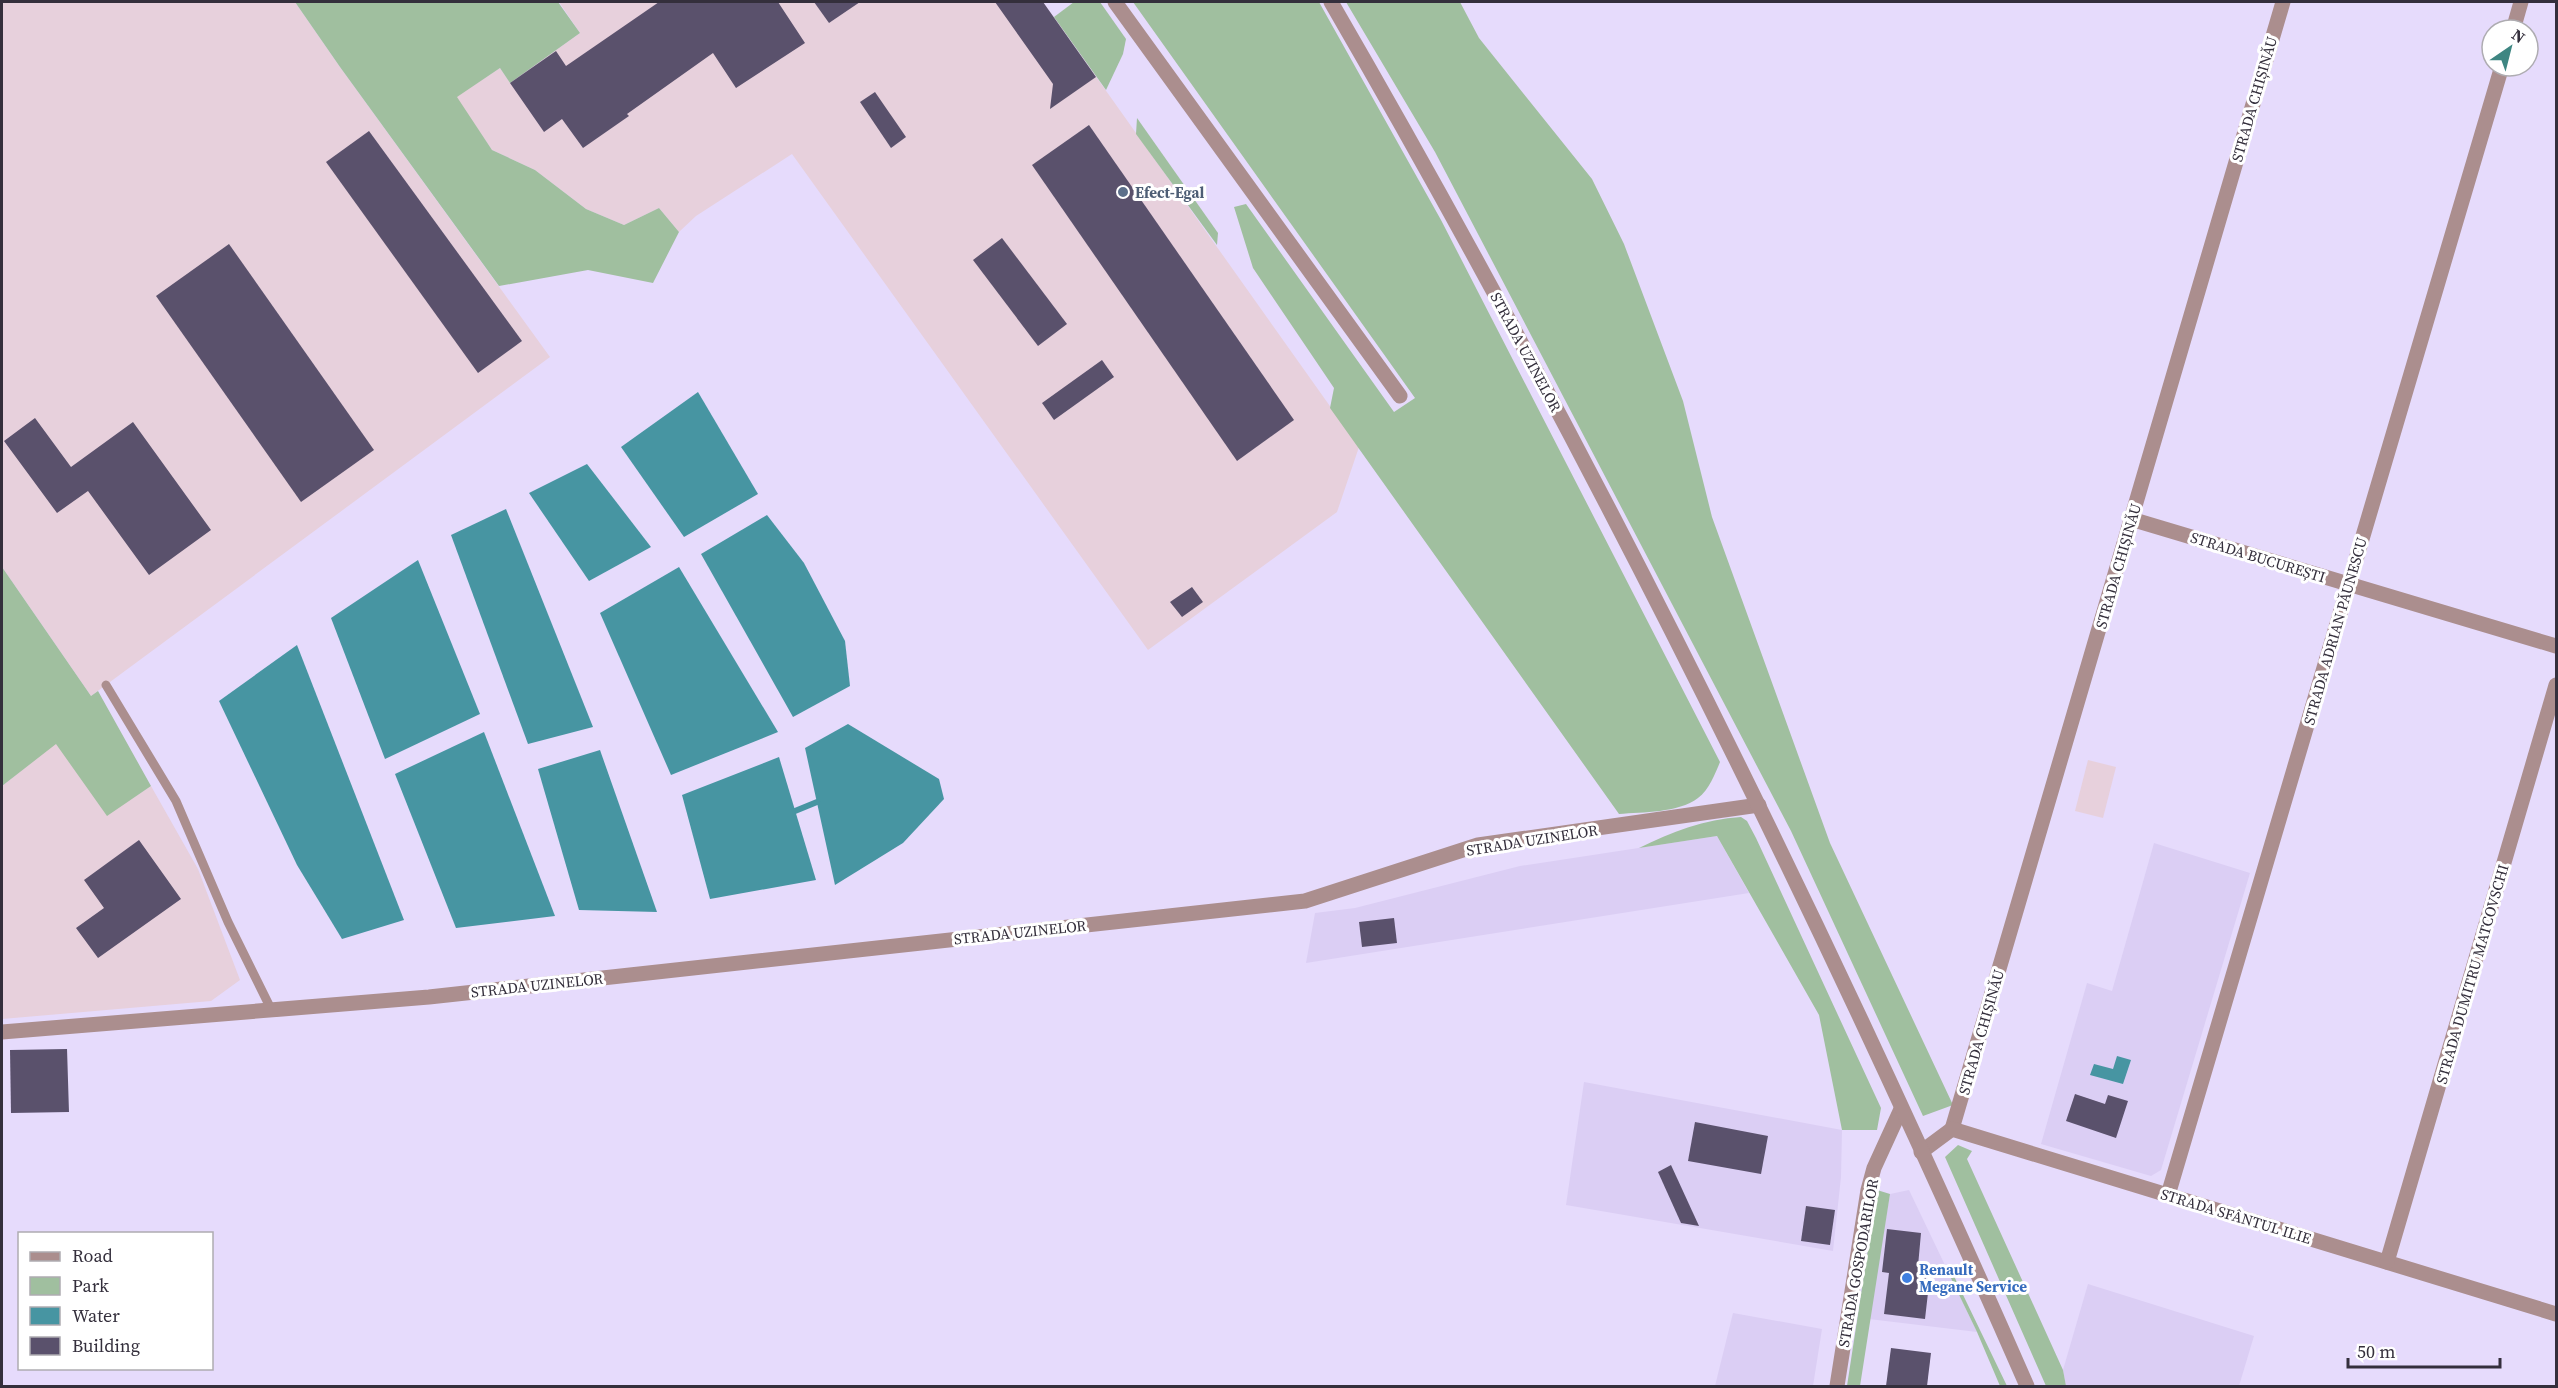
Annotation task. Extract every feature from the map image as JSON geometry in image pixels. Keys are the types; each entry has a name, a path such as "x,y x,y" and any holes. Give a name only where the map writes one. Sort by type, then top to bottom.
{"street":[{"path":"1115,2 1400,396"},
{"name":"STRADA UZINELOR","path":"1331,2 1409,135 1550,396 1759,805 1901,1108 2027,1386"},
{"name":"STRADA CHIȘINĂU","path":"1952,1130 2283,2"},
{"path":"2516,18 2521,2"},
{"name":"STRADA ADRIAN PĂUNESCU","path":"2168,1195 2498,78"},
{"name":"STRADA BUCUREȘTI","path":"2131,519 2556,646"},
{"name":"STRADA DUMITRU MATCOVSCHI","path":"2387,1262 2556,685"},
{"name":"STRADA UZINELOR","path":"2,1032 429,997 1305,901 1478,845 1759,805"},
{"name":"STRADA GOSPODARILOR","path":"1837,1386 1868,1190 1874,1168 1901,1108"},
{"path":"1921,1152 1952,1130"},
{"name":"STRADA SFÂNTUL ILIE","path":"1952,1130 2556,1314"}],"lane":[{"path":"106,685 176,801 228,922 271,1009"}],"shaded area":[{"path":"2,2 295,2 550,357 91,696 2,567"},
{"path":"559,2 1043,2 1359,447 1337,512 1148,650 792,154 696,216 679,232 659,208 624,225 586,209 535,170 492,150 456,97 500,68 510,83 580,33"},
{"path":"56,743 107,815 151,786 198,869 240,980 211,1001 2,1019 2,786"},
{"path":"2088,760 2116,767 2103,818 2075,811"},
{"path":"1717,836 1749,893 1306,963 1315,913 1355,908 1520,866"},
{"path":"2154,843 2250,873 2161,1170 2151,1176 2041,1144 2087,983 2112,991"},
{"path":"1584,1082 1842,1130 1841,1177 1833,1251 1566,1205"},
{"path":"1909,1190 1977,1332 1869,1319 1890,1194"},
{"path":"2088,1284 2254,1336 2239,1386 2066,1386 2063,1370"},
{"path":"1733,1313 1822,1329 1813,1386 1715,1386"}],"green space":[{"path":"295,2 558,2 580,33 510,83 500,68 457,97 492,150 535,170 586,209 624,225 659,208 679,232 653,283 588,270 499,286"},
{"path":"1074,2 1100,2 1126,39 1123,54 1106,90 1054,17"},
{"path":"1133,2 1319,2 1441,220 1720,762 1714,777 1698,798 1681,807 1619,814 1330,408 1334,388 1253,268 1234,207 1246,204 1394,412 1415,398"},
{"path":"1346,2 1460,2 1479,38 1592,179 1624,244 1683,401 1712,517 1830,843 1953,1105 1923,1116 1791,831 1435,152"},
{"path":"1137,118 1218,233 1217,245 1136,134"},
{"path":"2,567 91,696 98,691 151,786 107,816 56,744 2,786"},
{"path":"1741,817 1747,821 1756,838 1881,1108 1877,1130 1842,1130 1819,1015 1717,836 1639,848 1688,827 1714,820"},
{"path":"1958,1145 1972,1151 1967,1159 2063,1370 2066,1386 2046,1386 1945,1157"},
{"path":"1877,1190 1890,1194 1860,1386 1847,1386"},
{"path":"1948,1272 1952,1272 2007,1386 2000,1386"}],"water":[{"path":"698,392 758,494 684,537 621,447"},
{"path":"587,464 651,547 589,581 529,493"},
{"path":"506,509 593,727 528,744 451,535"},
{"path":"767,515 804,563 845,641 850,686 793,717 701,554"},
{"path":"418,560 480,714 385,759 331,618"},
{"path":"679,567 778,732 671,775 600,613"},
{"path":"297,645 404,920 342,939 297,865 219,701"},
{"path":"848,724 939,779 944,799 903,843 835,885 805,748"},
{"path":"484,732 555,916 456,928 395,774"},
{"path":"600,750 657,912 579,910 538,769"},
{"path":"779,757 816,880 710,899 682,795"},
{"path":"2117,1056 2131,1060 2123,1084 2090,1075 2094,1064 2113,1069"}],"building":[{"path":"659,2 778,2 805,43 736,88 713,53 583,148 562,119 544,132 510,83 556,51 566,66"},
{"path":"814,2 860,2 829,23"},
{"path":"995,2 1043,2 1096,77 1050,109 1053,84"},
{"path":"875,92 906,137 891,148 860,102"},
{"path":"1089,125 1294,420 1237,461 1032,165"},
{"path":"369,131 522,341 478,373 326,162"},
{"path":"1002,238 1067,324 1038,346 973,260"},
{"path":"229,244 374,450 301,502 156,296"},
{"path":"1102,360 1114,377 1054,420 1042,403"},
{"path":"35,418 71,467 133,422 211,530 149,575 88,491 57,513 4,441"},
{"path":"1192,587 1203,602 1182,617 1170,602"},
{"path":"139,840 181,899 98,958 76,928 104,908 84,880"},
{"path":"1394,918 1397,943 1362,947 1359,922"},
{"path":"67,1049 69,1112 11,1113 10,1050"},
{"path":"2075,1094 2105,1104 2108,1095 2128,1101 2116,1138 2066,1121"},
{"path":"1695,1122 1768,1136 1761,1174 1688,1161"},
{"path":"1671,1165 1699,1226 1681,1223 1658,1172"},
{"path":"1806,1206 1835,1210 1830,1245 1801,1241"},
{"path":"1887,1229 1921,1233 1918,1266 1929,1284 1925,1319 1884,1314 1889,1273 1882,1272"},
{"path":"1891,1348 1931,1353 1927,1386 1886,1386"}],"waterway":[{"path":"795,811 817,802"}],"place":[{"name":"Efect-Egal","path":"1123,192"},
{"name":"Renault Megane Service","path":"1907,1278"}]}
